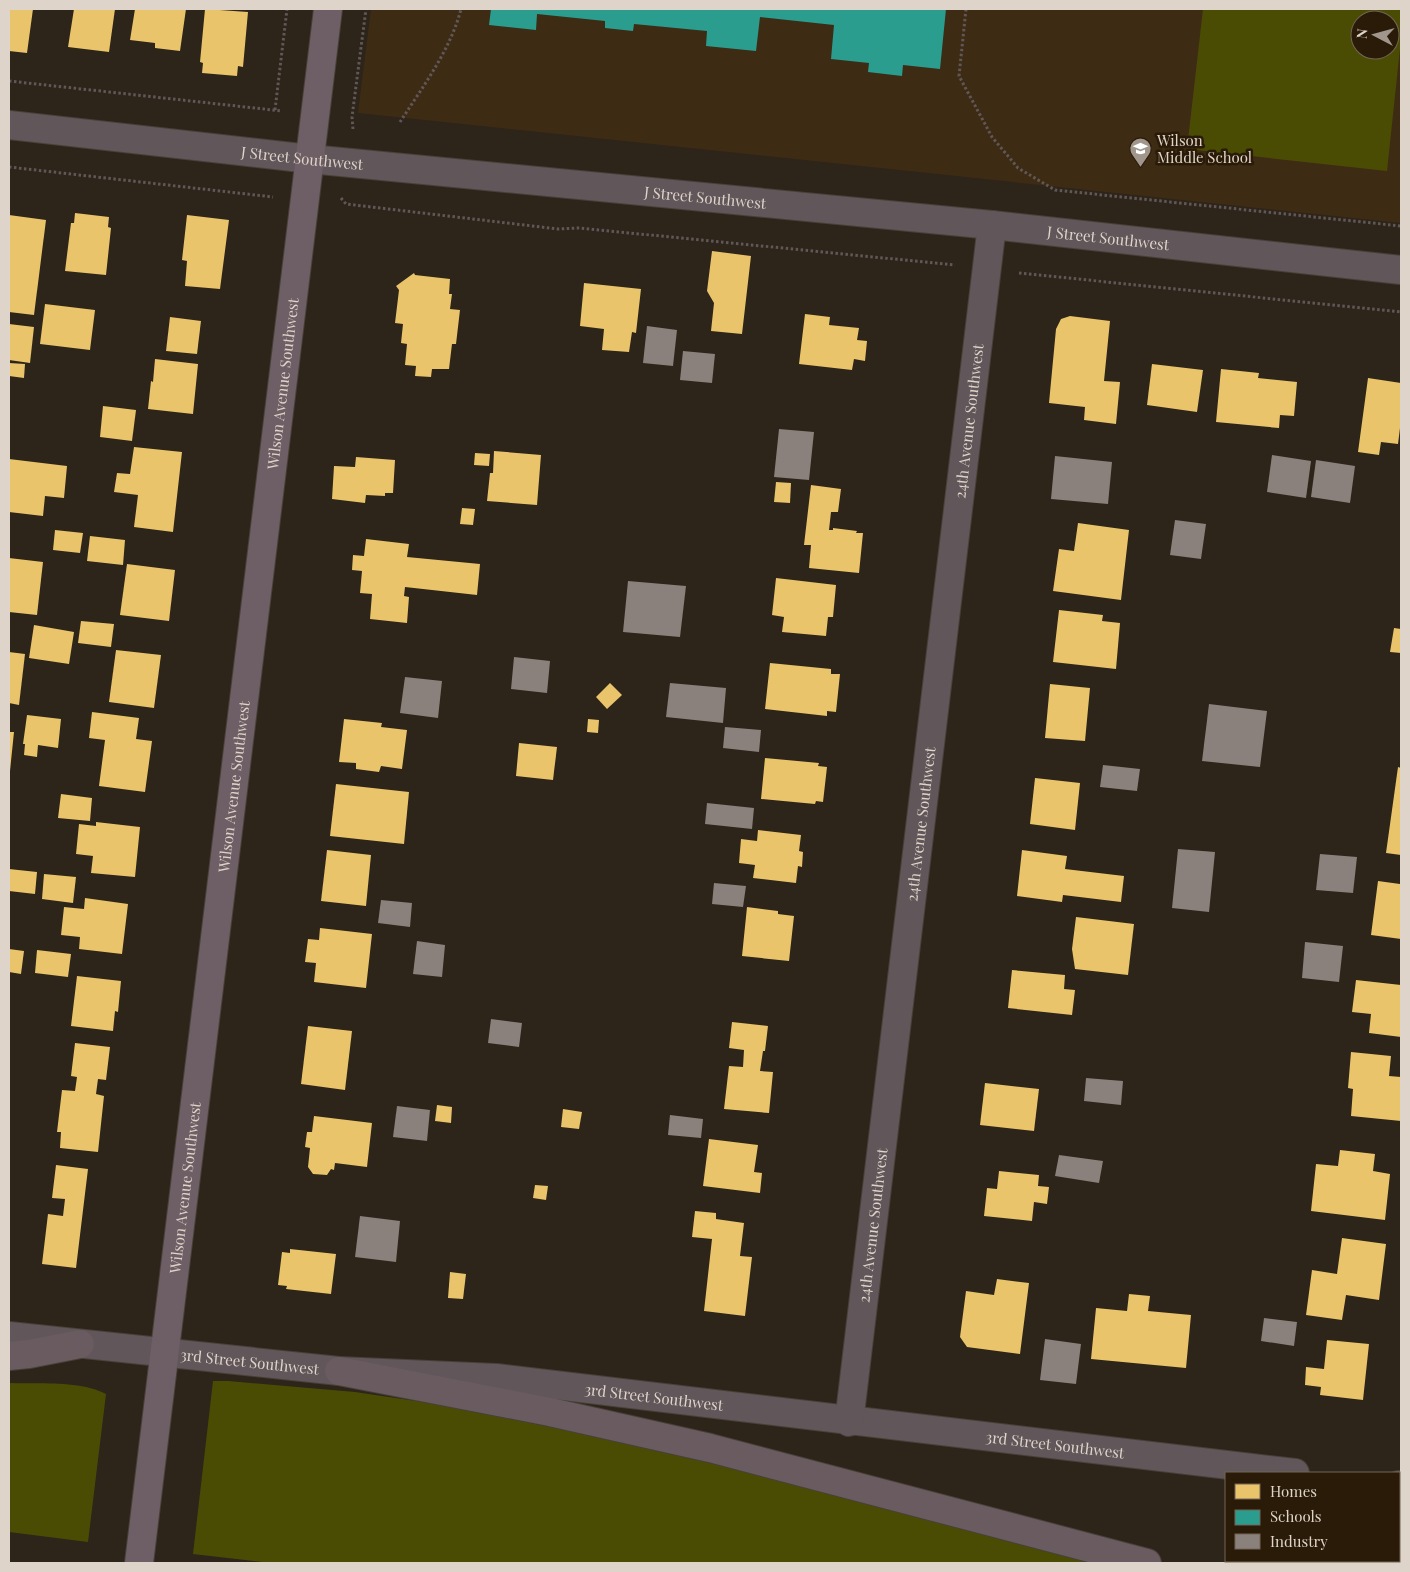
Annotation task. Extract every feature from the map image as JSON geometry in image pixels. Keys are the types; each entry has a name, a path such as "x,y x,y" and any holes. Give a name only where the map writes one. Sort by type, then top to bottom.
{"highway":[{"path":"9,1356 80,1344"},
{"path":"339,1371 550,1412 710,1448 1147,1563"}],"main road":[{"name":"Wilson Avenue Southwest","path":"139,1563 328,9"}],"street":[{"name":"J Street Southwest","path":"9,125 310,159 992,225 1401,270"},
{"name":"24th Avenue Southwest","path":"849,1422 992,225"},
{"name":"3rd Street Southwest","path":"9,1336 339,1371 496,1378 849,1422 1287,1472"}],"path":[{"path":"275,110 287,9"},
{"path":"353,129 352,118 366,9"},
{"path":"400,122 431,75 458,23 461,9"},
{"path":"966,9 959,76 992,137 1018,168 1055,190 1401,226"},
{"path":"9,81 282,111"},
{"path":"9,167 274,197"},
{"path":"341,198 346,204 558,229 589,228 958,266"},
{"path":"1017,272 1401,312"}],"shaded area":[{"name":"Wilson Middle School","path":"371,9 1401,9 1401,223 358,113"},
{"path":"1203,9 1401,9 1400,48 1400,10 1350,10 1350,60 1399,60 1387,171 1187,149"},
{"path":"213,1381 355,1392 430,1403 638,1444 719,1463 1093,1563 272,1563 193,1554"},
{"path":"9,1383 72,1385 106,1394 88,1542 9,1532"}],"building: Homes":[{"path":"9,9 33,9 27,53 9,51"},
{"path":"74,9 115,9 109,52 68,47"},
{"path":"135,9 186,9 180,51 155,48 155,43 130,40"},
{"path":"205,9 248,12 243,67 238,66 237,76 202,73 203,63 200,62"},
{"path":"75,213 109,217 108,227 111,228 106,275 65,271 71,223 74,223"},
{"path":"9,215 46,220 34,315 9,312"},
{"path":"187,215 229,220 220,289 185,286 187,261 182,260"},
{"path":"712,251 751,256 742,334 711,331 714,303 707,291"},
{"path":"414,273 415,275 450,279 449,294 452,294 450,309 460,310 456,344 452,344 449,369 432,369 431,377 415,376 416,366 405,365 407,344 401,343 403,324 395,323 399,290 396,286"},
{"path":"584,283 641,289 636,333 632,332 629,352 602,350 604,329 580,326"},
{"path":"45,304 95,310 90,350 40,344"},
{"path":"805,314 830,317 829,325 859,328 857,340 867,341 865,361 854,359 852,370 799,364"},
{"path":"1070,316 1110,321 1104,381 1120,382 1116,424 1084,420 1085,407 1049,403 1056,329 1061,319"},
{"path":"170,317 201,321 197,354 166,351"},
{"path":"9,324 34,327 30,363 9,360"},
{"path":"155,359 198,364 193,414 148,409"},
{"path":"9,363 25,364 24,378 9,376"},
{"path":"1152,364 1203,370 1197,412 1147,405"},
{"path":"1221,369 1259,373 1258,378 1297,382 1294,416 1280,415 1279,428 1216,422"},
{"path":"1368,378 1401,383 1401,420 1398,444 1381,442 1379,455 1358,452"},
{"path":"103,406 136,410 132,441 100,437"},
{"path":"134,447 182,452 173,532 134,527 138,495 114,492 117,473 130,474"},
{"path":"494,451 541,455 537,505 487,501 490,473 493,473"},
{"path":"475,453 490,454 489,466 474,465"},
{"path":"356,457 395,460 393,493 385,493 385,496 366,495 365,503 332,499 334,466 355,467"},
{"path":"9,459 67,466 64,498 45,496 43,516 9,512"},
{"path":"776,482 791,483 790,503 774,502"},
{"path":"811,485 841,489 838,512 831,512 829,530 833,530 833,528 863,533 859,573 809,568 811,545 804,545"},
{"path":"462,508 475,509 473,525 460,524"},
{"path":"1078,523 1129,530 1121,600 1053,591 1059,549 1074,551"},
{"path":"55,530 83,533 80,553 53,550"},
{"path":"90,536 125,540 123,565 87,561"},
{"path":"366,539 409,544 407,557 480,564 477,595 405,587 404,596 409,597 407,623 370,619 372,594 360,593 362,571 352,570 353,555 364,556"},
{"path":"9,558 43,562 37,615 9,612"},
{"path":"127,564 175,570 169,621 120,615"},
{"path":"776,578 836,585 833,617 828,617 826,636 782,632 784,617 772,615"},
{"path":"1059,610 1103,615 1102,621 1120,623 1116,669 1053,662"},
{"path":"81,621 114,624 111,647 78,643"},
{"path":"34,625 74,632 69,664 29,658"},
{"path":"1394,628 1401,629 1401,653 1390,652"},
{"path":"116,650 161,655 154,708 109,702"},
{"path":"9,652 25,654 19,705 9,703"},
{"path":"770,663 831,669 831,674 840,674 836,712 827,711 827,716 765,709"},
{"path":"610,683 622,695 607,709 596,697"},
{"path":"1050,684 1090,688 1085,741 1045,738"},
{"path":"92,712 139,718 136,739 152,741 145,792 99,786 105,740 89,738"},
{"path":"27,715 61,719 58,748 38,745 37,757 24,755 25,744 23,744"},
{"path":"344,719 382,723 381,727 407,730 402,769 381,766 379,772 356,769 356,763 339,762"},
{"path":"588,719 599,720 598,733 587,732"},
{"path":"9,732 14,732 10,771 9,771"},
{"path":"519,743 557,747 553,780 516,776"},
{"path":"765,758 819,763 818,766 827,767 823,802 816,801 815,804 761,799"},
{"path":"1398,767 1401,768 1401,855 1386,853"},
{"path":"1035,778 1080,783 1075,830 1030,824"},
{"path":"336,784 409,792 404,844 330,836"},
{"path":"61,794 92,798 90,821 58,818"},
{"path":"96,822 140,827 135,877 91,873 93,856 76,854 79,824 96,826"},
{"path":"758,830 801,835 799,851 803,852 802,867 798,866 796,883 753,878 755,865 739,863 741,839 757,841"},
{"path":"327,850 371,855 366,906 321,901"},
{"path":"1022,850 1067,856 1065,869 1124,876 1121,902 1063,895 1062,902 1017,896"},
{"path":"9,869 37,872 35,894 9,891"},
{"path":"44,874 76,877 73,903 42,899"},
{"path":"1400,880 1401,939 1371,935 1378,881 1400,884"},
{"path":"85,898 128,904 122,954 79,949 80,937 61,935 64,907 84,909"},
{"path":"747,907 778,911 778,914 794,916 789,961 742,956"},
{"path":"1076,917 1134,924 1128,975 1075,969 1072,949"},
{"path":"320,928 372,934 366,988 314,982 316,963 305,962 308,939 319,940"},
{"path":"9,949 24,951 21,974 9,972"},
{"path":"37,950 71,954 68,977 35,973"},
{"path":"1012,970 1065,975 1064,989 1075,990 1072,1015 1008,1008"},
{"path":"77,976 121,981 118,1012 115,1011 113,1031 71,1026"},
{"path":"1356,980 1401,985 1401,1037 1369,1033 1371,1014 1352,1012"},
{"path":"732,1022 768,1026 760,1071 773,1072 769,1113 724,1109 729,1066 743,1067 744,1050 729,1048"},
{"path":"308,1026 352,1031 345,1090 301,1084"},
{"path":"75,1043 110,1047 106,1080 98,1079 96,1094 104,1096 98,1152 60,1148 61,1132 57,1132 62,1090 75,1091 77,1077 71,1076"},
{"path":"1351,1052 1391,1056 1389,1076 1401,1077 1401,1121 1351,1116 1353,1089 1348,1088"},
{"path":"985,1083 1039,1089 1034,1131 980,1125"},
{"path":"437,1105 452,1107 451,1123 435,1121"},
{"path":"563,1109 582,1112 579,1129 561,1127"},
{"path":"314,1116 372,1123 367,1167 335,1163 334,1170 331,1169 327,1175 313,1174 308,1167 310,1148 305,1147 307,1132 312,1132"},
{"path":"709,1139 758,1145 754,1172 762,1173 760,1193 703,1186"},
{"path":"1340,1150 1375,1154 1373,1171 1390,1174 1385,1220 1311,1211 1316,1164 1338,1166"},
{"path":"56,1165 88,1169 76,1268 42,1264 48,1214 63,1216 65,1199 52,1198"},
{"path":"999,1171 1039,1175 1038,1186 1049,1187 1047,1204 1034,1202 1032,1221 984,1216 987,1188 997,1189"},
{"path":"535,1185 548,1186 546,1200 533,1198"},
{"path":"695,1211 716,1213 716,1219 744,1223 740,1256 752,1257 745,1316 704,1311 712,1239 692,1237"},
{"path":"1342,1238 1386,1244 1379,1300 1346,1295 1342,1320 1306,1315 1312,1270 1337,1274"},
{"path":"290,1249 336,1254 331,1294 286,1289 287,1286 278,1285 282,1252 290,1253"},
{"path":"450,1272 466,1274 463,1299 448,1298"},
{"path":"997,1279 1029,1283 1020,1354 967,1347 960,1337 966,1291 994,1295"},
{"path":"1129,1294 1150,1296 1148,1311 1191,1315 1186,1368 1091,1359 1096,1308 1127,1311"},
{"path":"1327,1340 1369,1344 1363,1400 1320,1395 1321,1387 1305,1385 1306,1367 1324,1369"}],"building: Schools":[{"path":"491,9 946,9 940,69 903,65 902,76 868,72 869,63 831,59 834,25 760,17 756,51 706,46 707,31 634,24 633,31 605,28 605,21 537,14 536,30 489,25"}],"building: Industry":[{"path":"647,326 677,330 673,366 643,363"},
{"path":"683,351 715,354 712,383 680,380"},
{"path":"779,429 814,432 809,480 774,477"},
{"path":"1272,455 1311,461 1306,498 1267,492"},
{"path":"1055,456 1112,462 1108,504 1051,499"},
{"path":"1316,460 1355,466 1350,503 1311,497"},
{"path":"1175,520 1206,524 1201,559 1170,555"},
{"path":"628,581 686,586 680,637 623,632"},
{"path":"514,657 550,661 547,693 511,689"},
{"path":"405,677 442,681 438,718 400,713"},
{"path":"670,683 726,688 723,723 666,717"},
{"path":"1209,704 1267,711 1260,767 1202,761"},
{"path":"725,727 761,730 759,752 723,748"},
{"path":"1103,765 1140,769 1137,791 1100,787"},
{"path":"707,803 754,808 752,829 705,824"},
{"path":"1178,849 1215,852 1209,912 1172,908"},
{"path":"1320,854 1357,857 1353,893 1316,890"},
{"path":"714,883 746,886 743,907 712,904"},
{"path":"381,900 412,903 410,927 378,923"},
{"path":"417,941 445,945 442,977 413,974"},
{"path":"1305,942 1343,946 1339,982 1302,978"},
{"path":"491,1019 522,1023 519,1047 488,1043"},
{"path":"1086,1078 1123,1081 1121,1105 1084,1101"},
{"path":"397,1106 430,1110 427,1141 393,1137"},
{"path":"670,1115 703,1119 701,1138 668,1135"},
{"path":"1059,1155 1103,1161 1099,1183 1055,1176"},
{"path":"360,1216 400,1221 396,1262 355,1257"},
{"path":"1264,1318 1297,1322 1294,1346 1261,1341"},
{"path":"1045,1339 1081,1344 1076,1384 1040,1380"}],"place":[{"name":"Wilson Middle School","path":"1141,168"}]}
